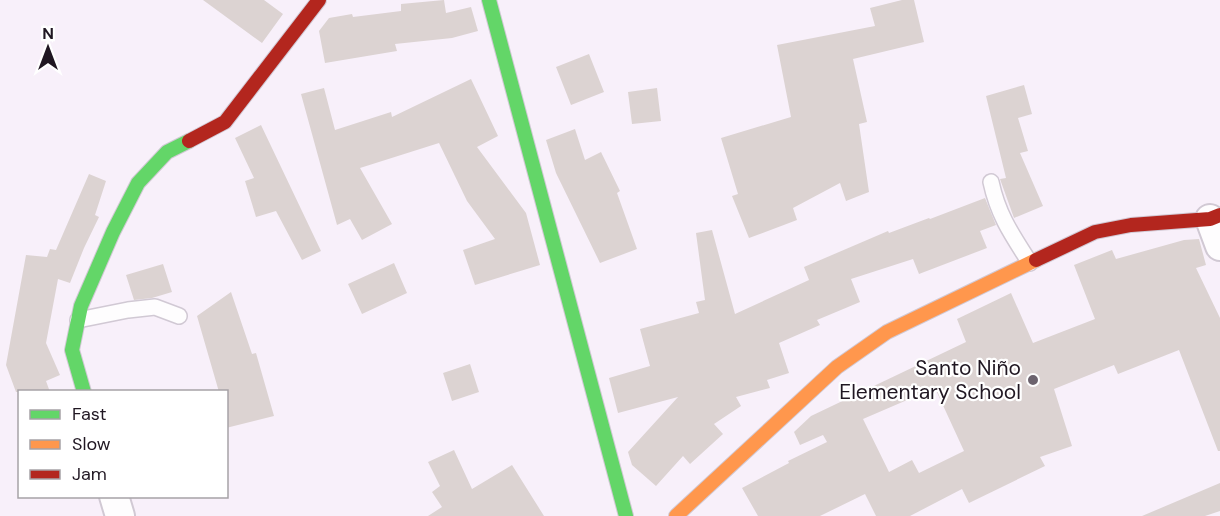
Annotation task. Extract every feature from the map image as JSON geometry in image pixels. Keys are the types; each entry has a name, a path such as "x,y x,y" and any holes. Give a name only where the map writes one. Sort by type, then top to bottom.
{"street":[{"path":"83,390 72,350 81,306 113,232 138,183 167,152 225,122 319,0"},
{"path":"489,0 626,516"},
{"path":"676,516 837,367 887,332 1095,232 1131,225 1215,217 1220,246"},
{"path":"115,498 120,516"}],"lane":[{"path":"991,182 995,203 1030,263"},
{"path":"78,320 128,310 155,308 179,316"}],"building":[{"path":"203,0 264,0 283,14 262,43"},
{"path":"444,0 446,13 471,7 478,31 452,38 395,44 397,51 325,63 319,31 329,18 401,11 401,4"},
{"path":"902,0 914,0 924,42 853,59 867,122 859,124 869,192 846,201 840,183 793,208 797,220 749,238 732,196 738,194 721,138 791,117 777,45 875,26 870,8"},
{"path":"589,54 604,92 571,105 556,67"},
{"path":"471,79 498,136 477,147 526,213 540,265 475,285 463,250 495,239 467,201 439,143 360,168 392,224 362,240 350,219 337,225 301,94 324,88 335,130 391,112 392,117"},
{"path":"1024,85 1032,114 1018,118 1028,151 1020,153 1043,206 1014,218 1000,179 1006,178 986,96"},
{"path":"657,88 661,121 632,124 628,92"},
{"path":"261,125 321,251 302,260 276,211 256,217 245,181 254,178 235,138"},
{"path":"575,129 585,160 601,152 620,191 617,193 637,249 600,263 556,173 546,140"},
{"path":"89,174 106,181 95,215 99,217 70,283 58,279 46,343 60,375 46,381 49,390 18,390 16,392 6,365 26,255 47,257 50,249 56,250"},
{"path":"985,198 996,225 980,231 987,248 919,274 913,259 851,279 860,302 817,320 820,325 779,343 789,373 767,380 770,388 736,397 741,406 714,424 723,434 690,464 683,456 656,486 632,465 628,452 678,397 618,413 609,378 650,366 640,329 699,313 696,302 705,300 696,233 712,230 735,314 809,280 804,267 888,231 889,233"},
{"path":"1199,239 1206,265 1196,268 1220,318 1220,451 1218,451 1179,350 1118,374 1114,365 1054,389 1072,446 1040,457 1045,466 969,503 962,489 910,516 876,516 865,494 820,516 758,516 742,488 789,463 788,461 827,442 823,435 800,445 794,432 811,416 966,342 957,319 1011,293 1033,343 1095,319 1074,265 1112,250 1116,259 1184,240","holes":["935,388 964,451 919,473 912,460 889,472 863,419"]},
{"path":"394,263 407,293 362,314 348,284"},
{"path":"163,264 172,292 134,300 126,275"},
{"path":"231,292 252,354 256,353 274,416 228,428 228,390 218,390 197,316"},
{"path":"470,364 479,392 452,401 443,373"},
{"path":"454,450 472,489 512,465 544,516 428,516 442,507 432,492 440,486 428,462"},
{"path":"1220,483 1220,511 1205,516 1142,516"}],"traffic: fast":[{"path":"489,0 626,516"},
{"path":"83,390 72,350 81,306 113,232 138,183 167,152 189,141"}],"traffic: slow":[{"path":"676,516 837,367 887,332 1036,260"}],"traffic: jam":[{"path":"189,141 225,122 319,0"},
{"path":"1036,260 1095,232 1131,225 1210,219 1220,215"}],"place":[{"name":"Santo Niño Elementary School","path":"1033,380"}]}
